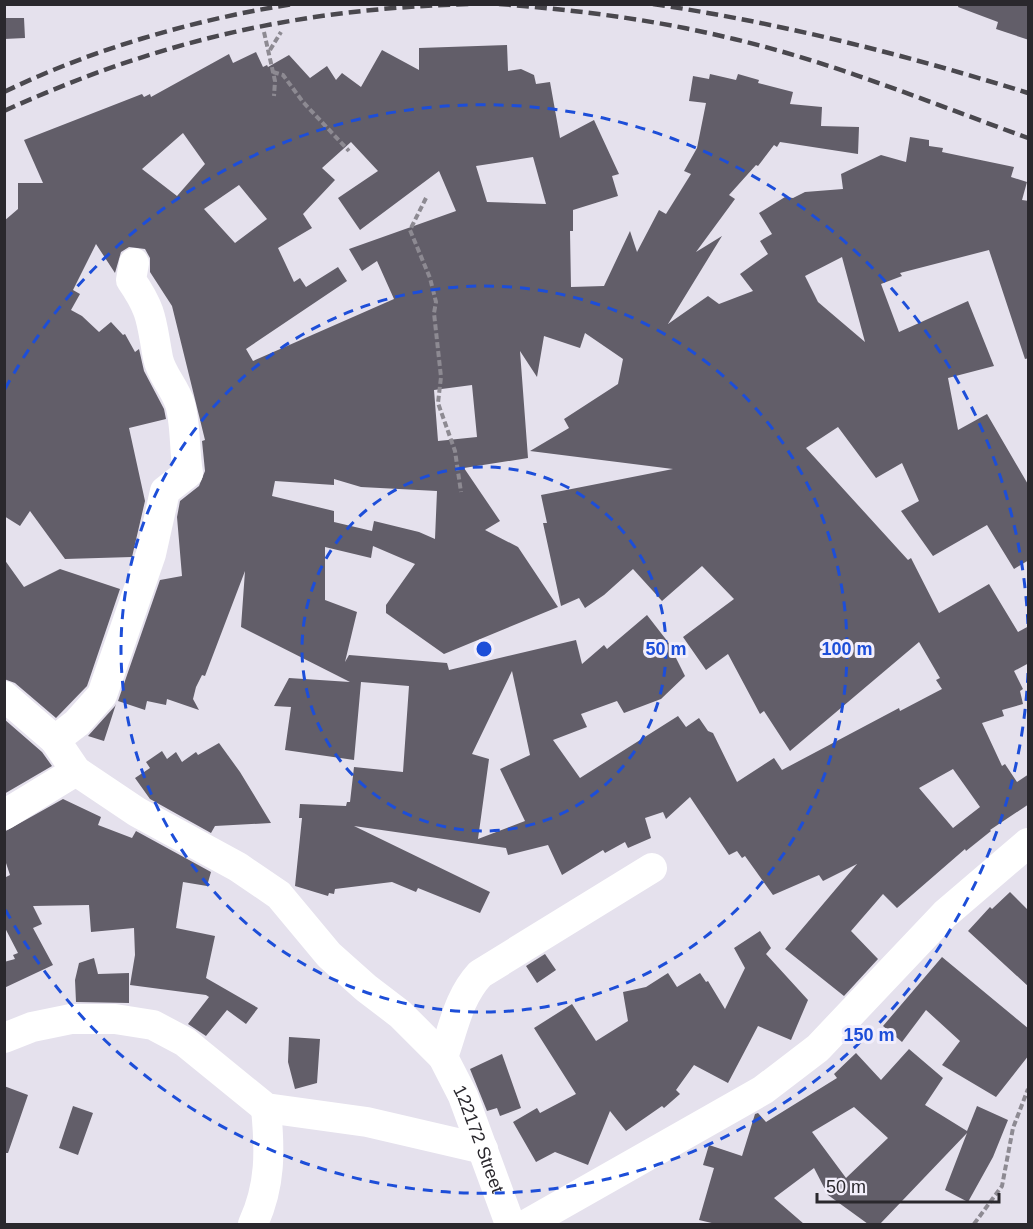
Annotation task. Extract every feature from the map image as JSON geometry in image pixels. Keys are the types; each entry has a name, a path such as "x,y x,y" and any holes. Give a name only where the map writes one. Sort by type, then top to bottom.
{"street":[{"path":"55,740 77,723 102,695 151,554 165,491 188,473 182,429 185,421 179,401 158,360 149,308 130,280 134,263"},
{"path":"4,696 55,740 76,771 4,815"},
{"name":"122172 Street","path":"76,771 136,812 238,867 279,895 329,954 366,988 400,1014 443,1057 463,1096 510,1224"},
{"path":"527,1224 763,1090 800,1062 841,1025 945,914 1029,843"},
{"path":"443,1057 459,1004 466,990 480,974 499,960 652,868"},
{"path":"4,1038 32,1027 71,1019 115,1019 153,1025 185,1042 266,1108 367,1122 483,1149"},
{"path":"253,1224 264,1200 268,1166 266,1108"}],"path":[{"path":"264,32 265,43 270,50 274,96"},
{"path":"270,50 281,32"},
{"path":"273,72 283,75 309,109 350,151"},
{"path":"426,198 410,230 416,251 424,262 436,302 434,313 441,377 438,403 455,451 461,492"},
{"path":"974,1224 1002,1186 1013,1128 1029,1089"}],"building":[{"path":"959,4 1029,4 1029,40 996,29 998,22 958,7"},
{"path":"4,18 24,18 25,38 4,39"},
{"path":"507,45 508,71 521,69 534,75 536,84 550,82 560,138 594,120 619,174 612,176 618,196 573,210 573,231 570,231 571,287 604,286 630,231 637,252 659,210 666,214 691,174 684,171 697,148 706,103 689,101 693,76 709,79 710,74 736,80 738,74 759,80 758,83 793,92 790,104 822,107 821,126 859,127 858,154 780,142 777,147 774,145 758,166 756,165 729,195 735,199 696,252 722,236 668,324 708,296 719,304 753,291 740,274 768,254 760,241 772,234 759,213 785,197 793,198 805,192 843,189 841,174 881,155 906,162 910,137 929,140 929,146 943,148 942,152 1014,167 1011,177 1027,182 1022,200 1029,201 1029,358 1025,359 989,250 900,273 902,276 881,284 899,332 968,301 994,366 948,378 958,430 987,414 1029,486 1029,560 1014,569 987,525 933,556 901,511 919,501 902,463 876,478 838,427 806,448 908,560 911,558 939,613 989,584 1018,632 1029,626 1029,663 1014,671 1023,689 1020,691 1023,704 1002,710 1004,716 982,723 1002,766 1005,764 1017,782 1029,774 1029,804 990,830 966,851 965,849 897,908 883,894 851,931 878,959 844,996 785,949 857,864 823,881 819,875 773,895 745,856 742,858 737,851 729,855 690,797 666,819 663,812 645,818 651,838 628,848 625,842 605,853 603,850 562,875 548,845 508,855 506,848 354,826 490,892 480,913 418,888 416,892 392,882 335,889 334,894 329,893 328,896 295,886 302,818 299,818 300,804 346,806 347,802 350,802 354,767 403,772 409,686 361,682 354,760 285,750 291,707 274,706 289,678 350,682 241,627 245,571 205,676 202,675 196,687 193,699 199,710 167,699 166,705 147,701 145,710 118,701 160,580 182,576 177,517 180,501 199,486 205,471 202,441 205,440 172,306 150,272 150,258 145,249 129,247 121,252 115,273 96,244 73,290 80,294 71,310 82,316 99,332 111,322 123,335 125,334 135,352 139,349 144,371 164,409 166,419 129,428 145,501 132,557 65,559 30,511 20,526 4,516 4,221 18,209 18,183 43,183 24,140 142,94 144,97 150,94 151,97 229,54 233,63 256,52 263,67 267,65 268,67 289,55 310,78 327,66 336,80 342,73 361,87 382,50 419,70 419,48","holes":["183,133 205,164 177,196 142,169","351,142 378,171 338,198 360,230 439,171 456,211 349,249 362,271 377,261 394,299 253,361 246,349 347,281 338,267 306,287 300,278 294,282 278,248 312,228 303,214 335,180 322,168","533,157 546,204 487,202 476,166","239,185 267,219 235,243 204,209","842,257 865,342 818,302 805,276","585,333 623,359 618,384 564,419 569,428 530,451 673,469 541,495 547,523 543,523 561,606 579,598 585,608 604,595 633,569 662,601 702,566 734,599 683,637 706,670 728,654 760,714 764,711 790,751 919,642 940,678 936,680 942,689 900,711 899,708 782,770 774,758 737,782 713,733 708,731 699,718 686,727 678,716 580,778 553,740 587,727 581,714 617,701 624,713 661,699 685,676 668,642 647,615 607,649 604,645 582,664 576,640 449,670 447,663 349,655 345,662 357,612 325,600 325,547 371,558 373,546 415,564 386,605 386,613 444,654 558,607 518,547 485,530 500,521 464,468 528,458 520,351 537,377 544,336 580,348","472,385 477,437 438,441 434,390","334,479 361,487 437,491 435,539 419,532 374,521 372,531 334,522 334,511 272,496 275,481 334,485","512,671 530,755 500,769 525,821 478,839 489,759 472,754","953,769 980,807 953,828 919,788"]},
{"path":"4,559 24,587 60,569 120,589 87,686 56,718 15,683 4,679"},
{"path":"116,704 104,741 88,736 115,706"},
{"path":"4,719 42,752 52,766 4,794"},
{"path":"219,743 240,772 271,823 215,826 211,833 150,799 135,778 150,768 146,762 162,751 167,759 176,752 182,762 196,752 198,755"},
{"path":"63,799 101,817 98,825 132,838 136,831 211,872 207,886 183,882 176,928 215,936 206,978 258,1008 246,1024 227,1010 206,1036 188,1024 209,997 130,985 135,955 134,928 91,932 89,905 33,906 42,924 33,928 53,965 4,988 4,962 15,959 13,955 18,953 4,926 4,878 10,875 4,857 4,832"},
{"path":"1010,892 1029,911 1029,987 968,931 990,907 992,909"},
{"path":"760,931 771,948 766,954 808,1000 791,1040 758,1026 728,1083 694,1065 676,1090 680,1094 664,1108 662,1106 626,1131 610,1111 588,1165 555,1152 536,1162 513,1122 537,1108 540,1113 576,1094 534,1028 572,1004 596,1041 628,1021 623,992 646,987 668,973 677,987 700,973 706,982 708,981 725,1009 745,968 734,948"},
{"path":"545,954 556,970 537,983 526,966"},
{"path":"942,957 1029,1029 1029,1055 996,1097 942,1065 960,1041 926,1010 902,1042 883,1026"},
{"path":"94,958 98,974 129,973 129,1003 76,1002 75,980 79,963"},
{"path":"289,1037 320,1039 317,1083 295,1089 288,1062"},
{"path":"909,1049 943,1078 925,1105 967,1131 977,1106 1008,1120 993,1157 968,1202 945,1190 967,1133 880,1224 868,1224 828,1195 814,1168 774,1198 804,1224 716,1224 699,1220 714,1168 703,1165 709,1145 742,1156 755,1114 758,1113 766,1122 837,1078 834,1074 856,1053 881,1080","holes":["854,1107 888,1138 846,1178 812,1132"]},
{"path":"502,1054 521,1108 500,1116 497,1108 487,1111 470,1069"},
{"path":"4,1086 28,1095 8,1153 4,1153"},
{"path":"73,1106 93,1113 78,1155 59,1148"}],"railway":[{"path":"4,92 38,76 109,49 183,27 293,4"},
{"path":"4,111 119,65 233,32 350,12 473,4"},
{"path":"499,4 617,17 676,26 734,39 846,72 1028,138"},
{"path":"653,4 796,30 843,41 1028,93"}]}
